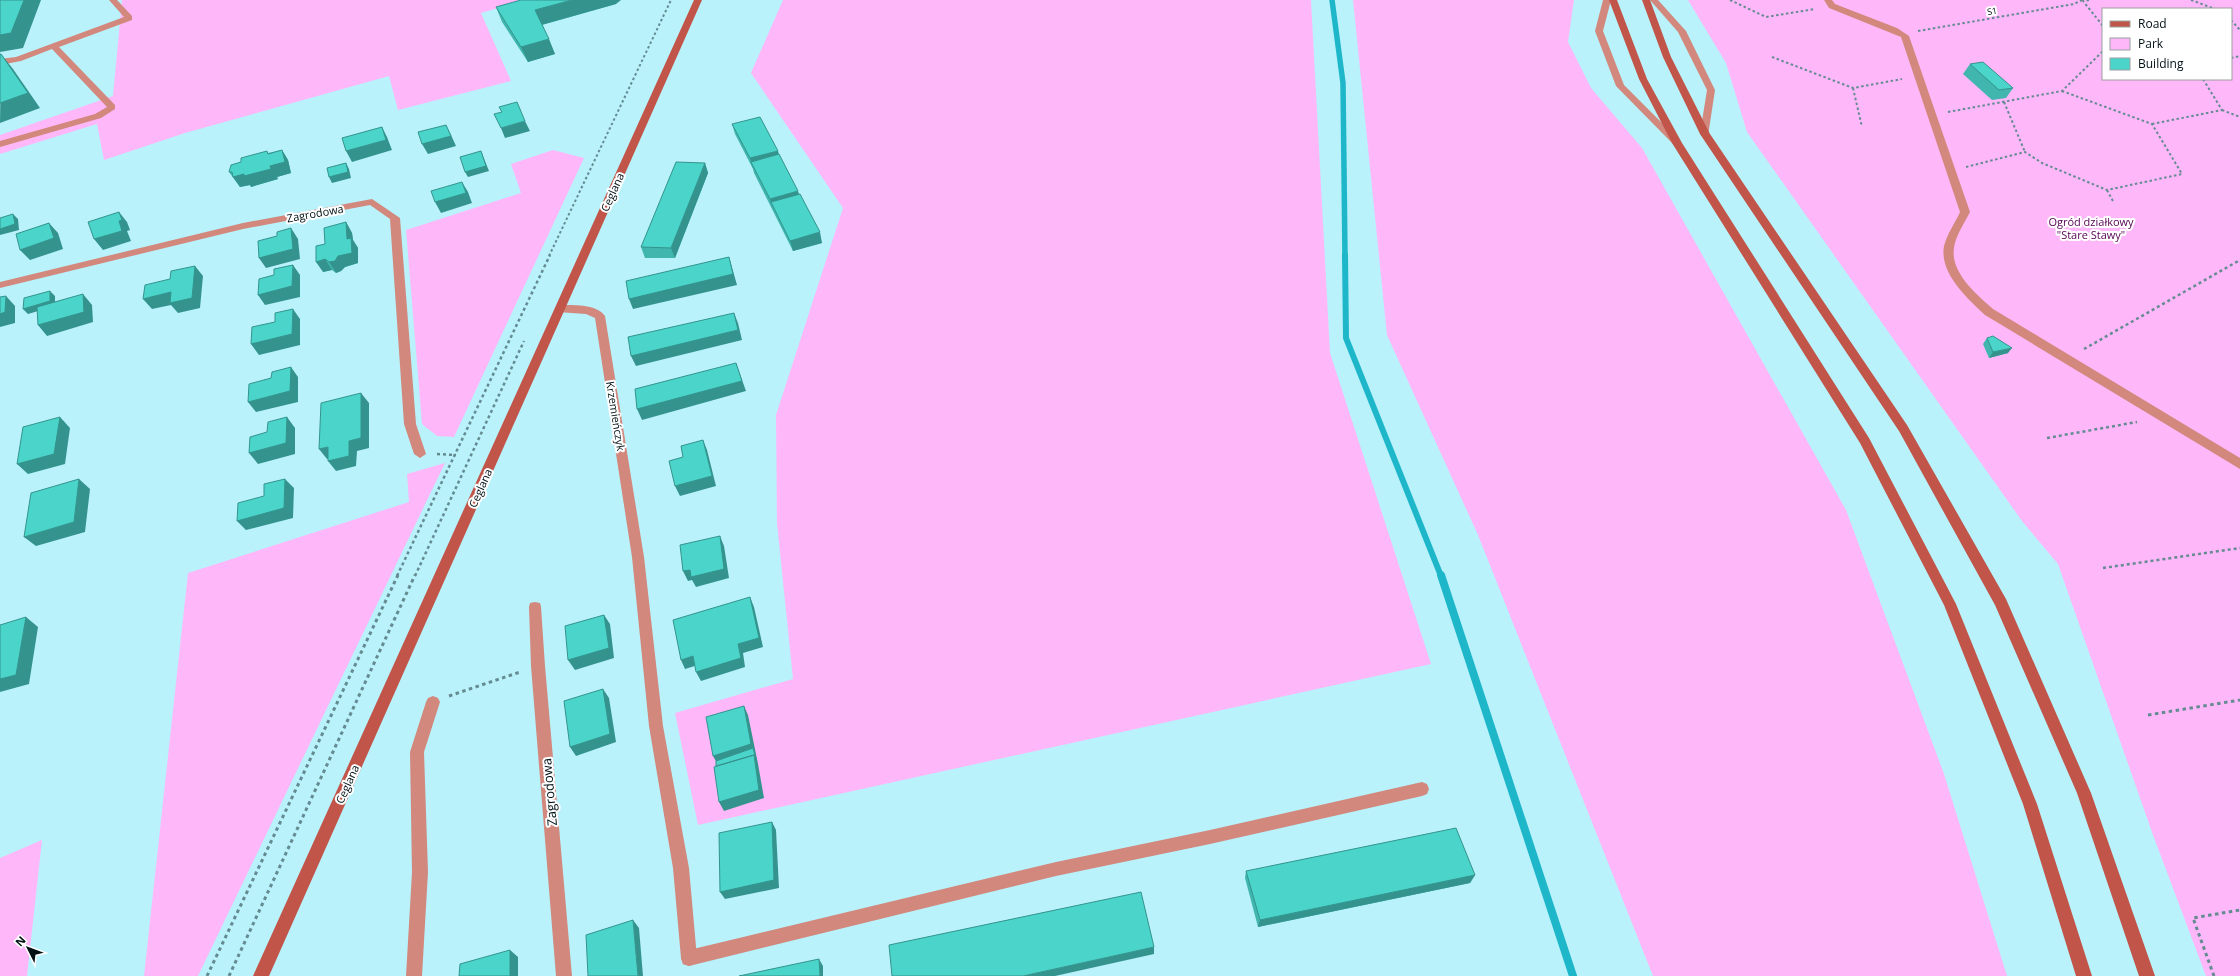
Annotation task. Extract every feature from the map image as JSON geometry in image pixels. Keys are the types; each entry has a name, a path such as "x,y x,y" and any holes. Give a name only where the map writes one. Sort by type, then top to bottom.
{"main road":[{"name":"Ceglana","path":"261,976 698,0"},
{"path":"1613,0 1643,79 1677,143 1865,441 1950,604 2030,804 2084,976"},
{"path":"1646,0 1667,57 1705,134 1903,428 2001,603 2084,793 2147,976"}],"street":[{"path":"0,62 18,59 130,18 113,0"},
{"path":"1607,0 1599,31 1620,86 1677,143"},
{"path":"1654,0 1682,31 1711,90 1705,134"},
{"path":"1830,3 1902,33 1965,212 1949,245 1949,258 1957,276 1972,296 1988,312 2161,418 2240,464"},
{"path":"0,144 98,116 112,107 54,46"},
{"name":"Zagrodowa","path":"0,285 235,228 372,202 395,218 410,424 420,454"},
{"name":"Krzemieńczyk","path":"560,309 586,310 594,312 600,316 638,557 656,726 681,868 689,958 1056,869 1210,837 1422,789"},
{"name":"Zagrodowa","path":"535,607 538,666 563,949 564,976"},
{"path":"414,976 420,872 417,752 434,702"}],"path":[{"path":"207,976 672,0"},
{"path":"1730,0 1766,17 1830,3"},
{"name":"S1","path":"1902,33 2089,0"},
{"path":"2191,0 2212,8"},
{"path":"2082,1 2102,25"},
{"path":"2232,21 2240,30"},
{"path":"2062,91 2102,52"},
{"path":"1772,57 1853,88 1918,75"},
{"path":"2204,80 2222,110"},
{"path":"1853,88 1862,128"},
{"path":"1932,115 2062,91 2152,124 2222,110 2240,117"},
{"path":"2004,102 2025,152 2042,163 2107,190 2182,174 2152,124"},
{"path":"1951,171 2025,152"},
{"path":"2107,190 2114,203"},
{"path":"2066,359 2240,260"},
{"path":"229,976 526,338"},
{"path":"2047,438 2161,418"},
{"path":"2103,568 2240,548"},
{"path":"434,702 538,666"},
{"path":"2148,715 2240,700"},
{"path":"2214,976 2193,918 2240,910"}],"green space":[{"path":"122,0 525,0 481,13 511,81 398,110 389,76 185,133 104,160 97,124 0,154 0,135 113,96"},
{"path":"783,0 1311,0 1330,353 1431,664 698,825 675,713 793,679 777,523 776,415 843,208 751,73"},
{"path":"1353,0 1574,0 1568,42 1591,88 1642,148 1846,510 1944,774 2007,976 1653,976 1478,535 1387,335"},
{"name":"Ogród działkowy \"Stare Stawy\"","path":"1688,0 2240,0 2240,976 2206,976 2153,835 2058,564 2022,521 1747,132 1726,63"},
{"path":"553,150 584,158 454,437 437,436 422,424 406,230 521,193 511,164"},
{"path":"445,463 198,976 144,976 188,573 409,502 407,474"},
{"path":"42,840 27,976 0,976 0,858"}],"building":[{"path":"0,0 24,0 11,33 0,35"},
{"path":"521,0 572,0 535,10 549,39 521,47 496,7"},
{"path":"0,54 28,93 0,103"},
{"path":"1983,62 2013,88 1999,90 1970,64"},
{"path":"517,102 525,121 501,128 494,114 502,112 499,107"},
{"path":"760,117 778,151 750,158 732,124"},
{"path":"446,125 451,136 422,144 418,132"},
{"path":"382,127 386,140 346,151 342,138"},
{"path":"282,150 285,162 270,166 271,169 244,176 244,174 233,177 232,172 229,172 231,165 241,162 241,158 267,151 268,154"},
{"path":"481,151 486,166 465,172 460,157"},
{"path":"779,154 798,191 770,199 751,162"},
{"path":"676,162 705,163 671,248 641,247"},
{"path":"346,163 348,172 329,177 327,168"},
{"path":"462,182 466,193 435,202 431,191"},
{"path":"800,194 820,232 790,241 771,202"},
{"path":"119,212 122,220 119,221 122,231 94,239 88,222"},
{"path":"13,214 15,224 0,229 0,218"},
{"path":"346,222 347,239 351,238 352,253 338,256 335,261 329,262 325,259 316,262 316,246 325,244 324,228"},
{"path":"49,223 54,238 20,250 16,234"},
{"path":"291,228 293,249 259,258 258,241 277,236 277,232"},
{"path":"729,257 733,274 629,299 626,281"},
{"path":"293,265 292,286 258,295 259,279 274,275 274,269"},
{"path":"195,266 192,298 170,303 171,292 143,299 145,285 170,279 171,271"},
{"path":"50,291 50,301 23,309 24,298"},
{"path":"83,294 84,312 38,325 37,307"},
{"path":"6,296 5,312 0,314 0,297"},
{"path":"293,309 292,334 251,344 252,327 275,322 275,313"},
{"path":"734,313 738,330 631,356 628,337"},
{"path":"1993,336 2012,348 1993,352 1987,338"},
{"path":"736,363 742,381 637,409 635,389"},
{"path":"291,367 290,391 248,402 249,384 271,378 272,372"},
{"path":"361,393 361,438 349,441 349,456 328,461 328,447 319,449 321,403"},
{"path":"60,417 54,454 17,464 23,427"},
{"path":"287,417 286,443 249,453 250,437 267,432 268,422"},
{"path":"703,440 712,476 675,486 669,461 683,457 681,446"},
{"path":"79,479 74,522 24,537 31,493"},
{"path":"285,479 284,508 237,521 238,503 264,496 264,484"},
{"path":"720,536 724,569 691,577 690,570 683,571 680,545"},
{"path":"750,597 759,638 738,644 741,658 696,672 693,656 681,660 673,620"},
{"path":"604,615 609,648 568,660 565,626"},
{"path":"26,617 16,675 0,679 0,625"},
{"path":"603,689 610,734 570,747 564,701"},
{"path":"744,706 751,744 713,756 706,717"},
{"path":"753,748 756,759 754,755 716,766 716,761"},
{"path":"754,755 759,790 719,802 714,767"},
{"path":"772,822 774,880 720,892 719,833"},
{"path":"1456,828 1475,875 1260,920 1246,871"},
{"path":"1141,892 1154,947 1023,976 892,976 889,945"},
{"path":"633,920 638,976 588,976 586,935"},
{"path":"510,950 510,976 459,976 460,964"},
{"path":"819,959 820,976 739,976"}],"waterway":[{"path":"1332,0 1343,83 1345,256"},
{"path":"1345,255 1346,338 1441,576"},
{"path":"1441,575 1573,976"}]}
